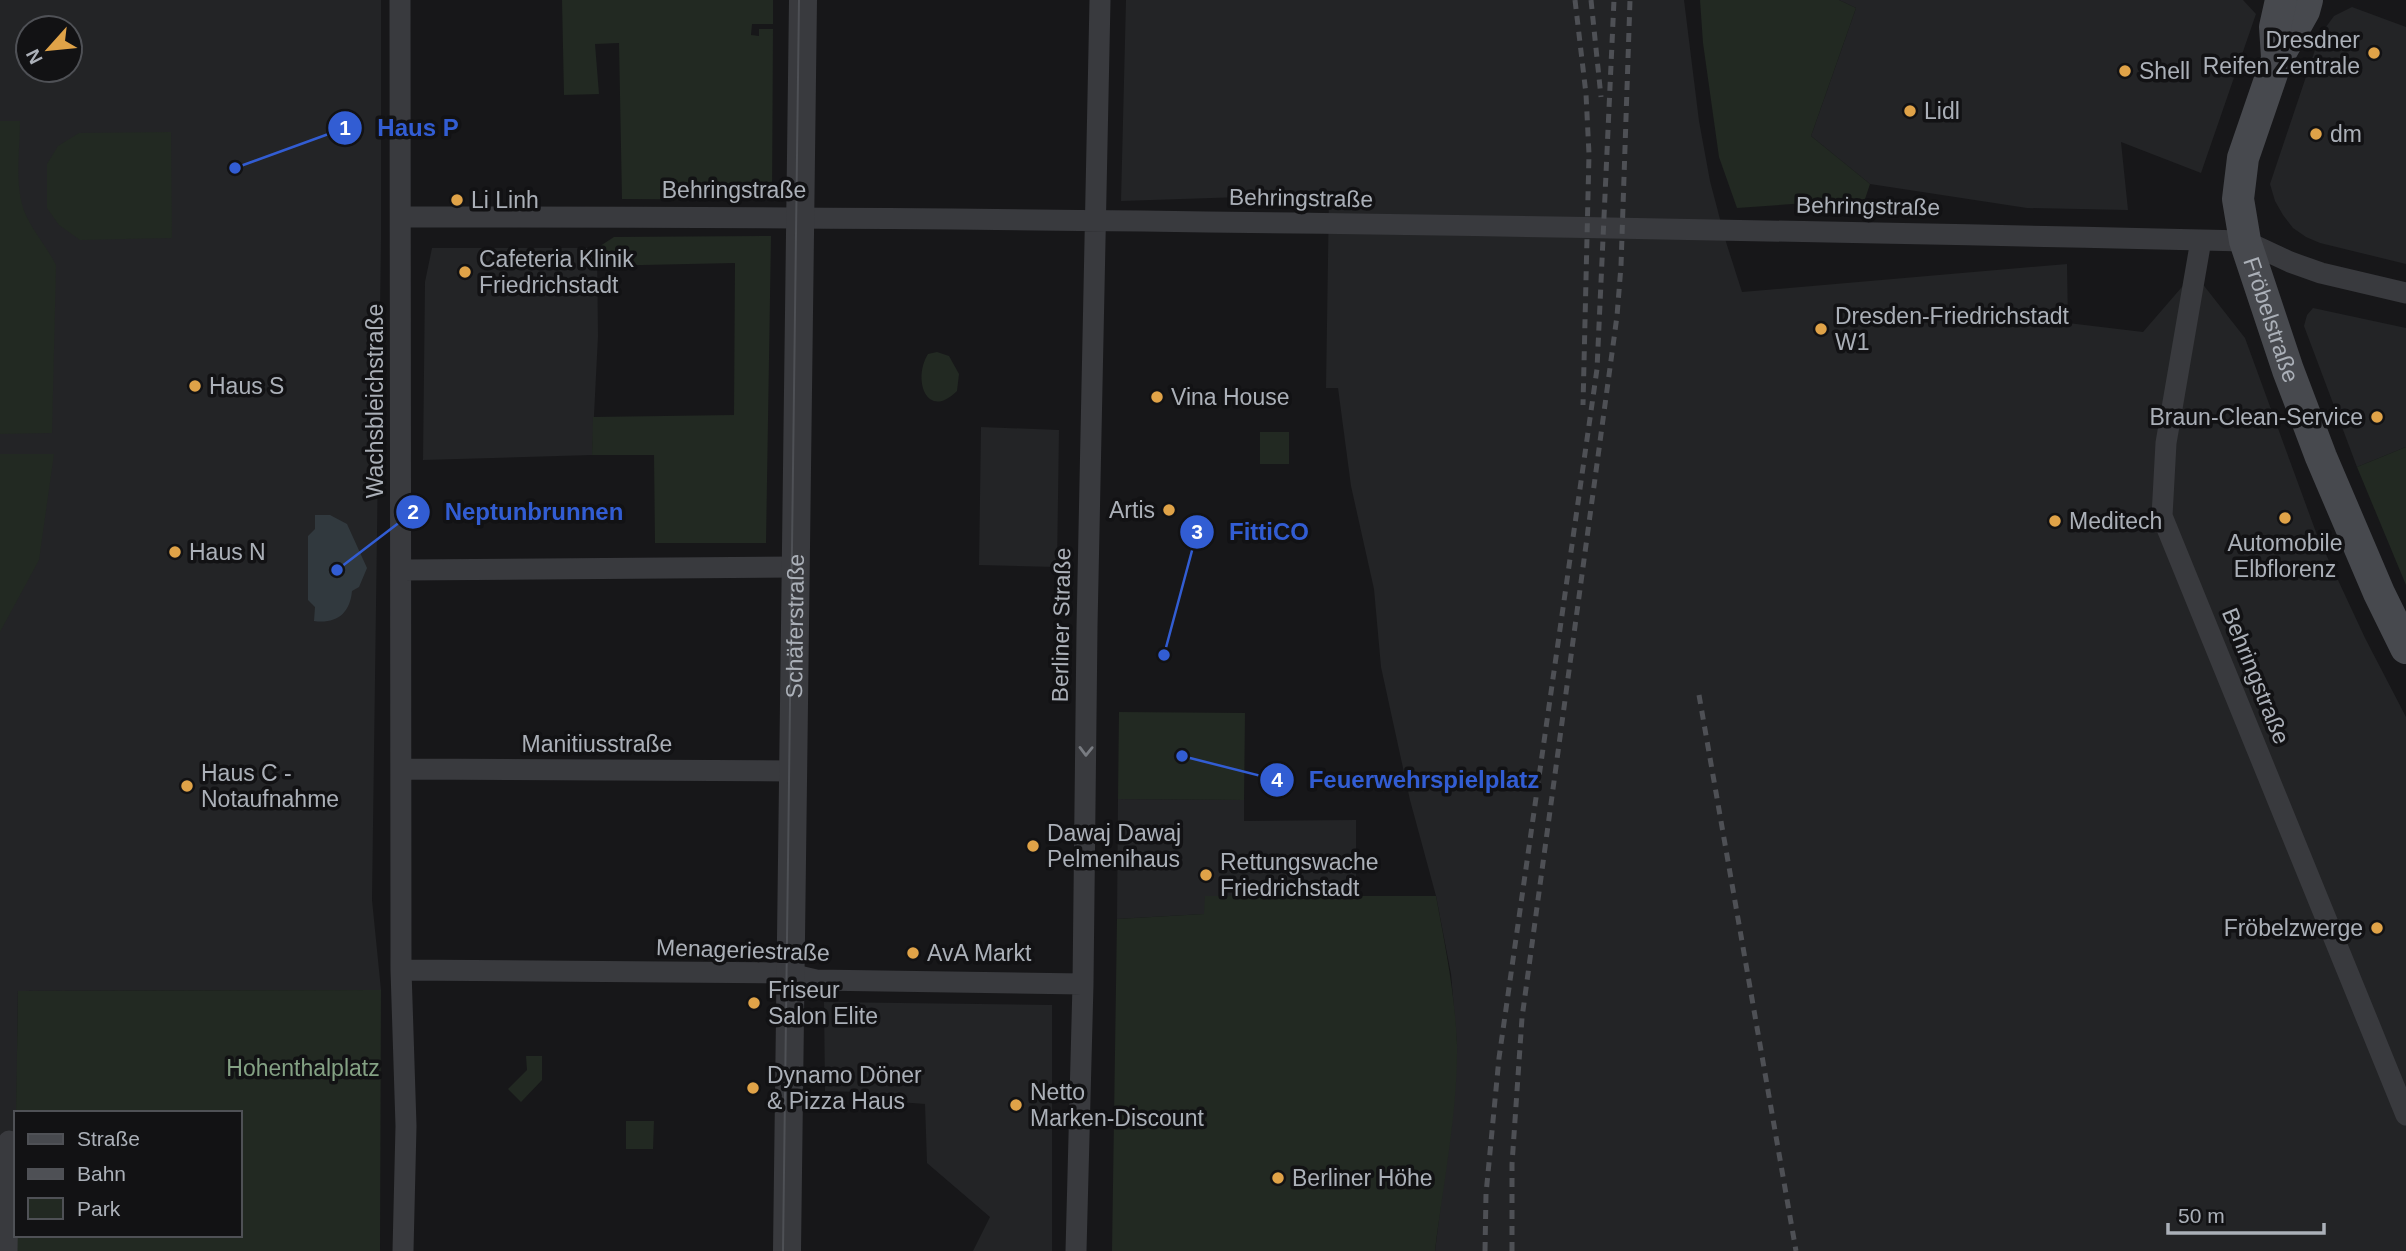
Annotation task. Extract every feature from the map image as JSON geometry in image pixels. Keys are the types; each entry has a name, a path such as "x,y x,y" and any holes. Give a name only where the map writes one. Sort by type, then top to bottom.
{"main road":[{"name":"Fröbelstraße","path":"2277,58 2275,27 2281,0"},
{"name":"Fröbelstraße","path":"2307,0 2304,11 2277,58 2243,158 2238,199 2245,241 2288,370 2378,593 2406,648"}],"street":[{"name":"Wachsbleichstraße","path":"400,0 401,970"},
{"name":"Schäferstraße","path":"787,1251 803,0"},
{"name":"Berliner Straße","path":"1076,1251 1100,0"},
{"name":"Behringstraße","path":"401,217 800,216 1738,230 2245,241 2290,262 2406,293"},
{"name":"Behringstraße","path":"2200,240 2166,443 2162,516 2406,1115"},
{"path":"402,569 796,567"},
{"name":"Manitiusstraße","path":"401,769 793,771"},
{"path":"401,970 406,1126 403,1251"},
{"name":"Menageriestraße","path":"401,970 790,974 816,980 1083,984"},
{"path":"7,1251 9,1142"}],"shaded area":[{"path":"0,0 381,0 381,240 372,900 381,990 18,991 16,1111 14,1111 14,1151 0,1151"},
{"path":"1126,0 1684,0 1699,121 1710,181 1742,292 2067,264 2068,323 2143,332 2194,273 2245,338 2317,535 2365,638 2406,717 2406,1251 1435,1251 1455,1086 1457,1044 1451,974 1436,896 1410,800 1381,667 1374,589 1351,486 1338,388 1326,388 1329,194 1121,201"},
{"path":"1839,0 2243,0 2256,14 2201,173 2121,142 2128,210 2027,208 1870,184 1811,136 1856,8"},
{"path":"2352,7 2406,27 2406,264 2320,243 2306,237 2293,228 2283,215 2270,184 2320,35 2334,16"},
{"path":"432,248 597,248 598,336 592,455 423,460 425,282"},
{"path":"2313,308 2406,328 2406,447 2357,467 2304,326 2307,315"},
{"path":"981,427 1059,430 1057,567 979,565"},
{"path":"315,515 330,515 347,524 367,568 359,587 352,591 345,611 335,619 322,622 314,621 315,607 308,600 308,536 315,529"},
{"path":"1118,799 1244,800 1244,821 1356,820 1356,896 1205,896 1205,914 1117,919"},
{"path":"824,1002 1052,1005 1052,1251 973,1251 990,1217 927,1163 925,1104 861,1099 860,1092 825,1091"}],"green space":[{"path":"562,0 773,0 773,24 752,24 751,35 759,36 759,29 773,29 772,200 622,199 619,43 595,44 599,94 564,95"},
{"path":"1700,0 1839,0 1856,8 1811,136 1870,184 1865,199 1737,208 1719,157 1703,43"},
{"path":"0,121 20,121 19,179 22,202 28,219 56,265 52,433 0,434"},
{"path":"171,132 172,238 80,240 59,225 47,208 47,164 58,146 79,133"},
{"path":"771,236 766,543 655,543 654,455 592,455 593,417 734,415 735,263 597,266 597,248 614,237"},
{"path":"937,352 949,356 959,374 957,391 938,402 925,394 922,385 923,364 928,354"},
{"path":"1260,432 1289,432 1289,464 1260,464"},
{"path":"2406,447 2406,585 2357,467"},
{"path":"0,454 54,454 39,560 0,632"},
{"path":"1119,712 1245,713 1244,800 1118,799"},
{"path":"1205,896 1436,896 1452,988 1457,1069 1453,1122 1435,1251 1112,1251 1117,919 1204,914"},
{"name":"Hohenthalplatz","path":"381,990 380,1251 17,1251 17,1237 242,1237 242,1111 16,1111 18,991"},
{"path":"526,1056 542,1056 542,1080 521,1102 508,1089 527,1070"},
{"path":"626,1121 654,1121 653,1149 626,1149"}],"tram line":[{"path":"783,1251 799,0"}],"railway":[{"path":"1575,0 1586,94 1589,154 1583,405"},
{"path":"1591,0 1601,97"},
{"path":"1485,1251 1486,1194 1499,1058 1597,369 1614,0"},
{"path":"1512,1251 1512,1164 1522,1018 1617,316 1630,0"},
{"path":"1699,695 1796,1251"}],"place":[{"name":"Dresdner Reifen Zentrale","path":"2374,53"},
{"name":"Shell","path":"2125,71"},
{"name":"Lidl","path":"1910,111"},
{"name":"dm","path":"2316,134"},
{"name":"Haus P","path":"235,168"},
{"name":"Li Linh","path":"457,200"},
{"name":"Cafeteria Klinik Friedrichstadt","path":"465,272"},
{"name":"Dresden-Friedrichstadt W1","path":"1821,329"},
{"name":"Haus S","path":"195,386"},
{"name":"Vina House","path":"1157,397"},
{"name":"Braun-Clean-Service","path":"2377,417"},
{"name":"Artis","path":"1169,510"},
{"name":"Automobile Elbflorenz","path":"2285,518"},
{"name":"Meditech","path":"2055,521"},
{"name":"Haus N","path":"175,552"},
{"name":"Neptunbrunnen","path":"337,570"},
{"name":"FittiCO","path":"1164,655"},
{"name":"Feuerwehrspielplatz","path":"1182,756"},
{"name":"Haus C - Notaufnahme","path":"187,786"},
{"name":"Dawaj Dawaj Pelmenihaus","path":"1033,846"},
{"name":"Rettungswache Friedrichstadt","path":"1206,875"},
{"name":"Fröbelzwerge","path":"2377,928"},
{"name":"AvA Markt","path":"913,953"},
{"name":"Friseur Salon Elite","path":"754,1003"},
{"name":"Dynamo Döner & Pizza Haus","path":"753,1088"},
{"name":"Netto Marken-Discount","path":"1016,1105"},
{"name":"Berliner Höhe","path":"1278,1178"}]}
